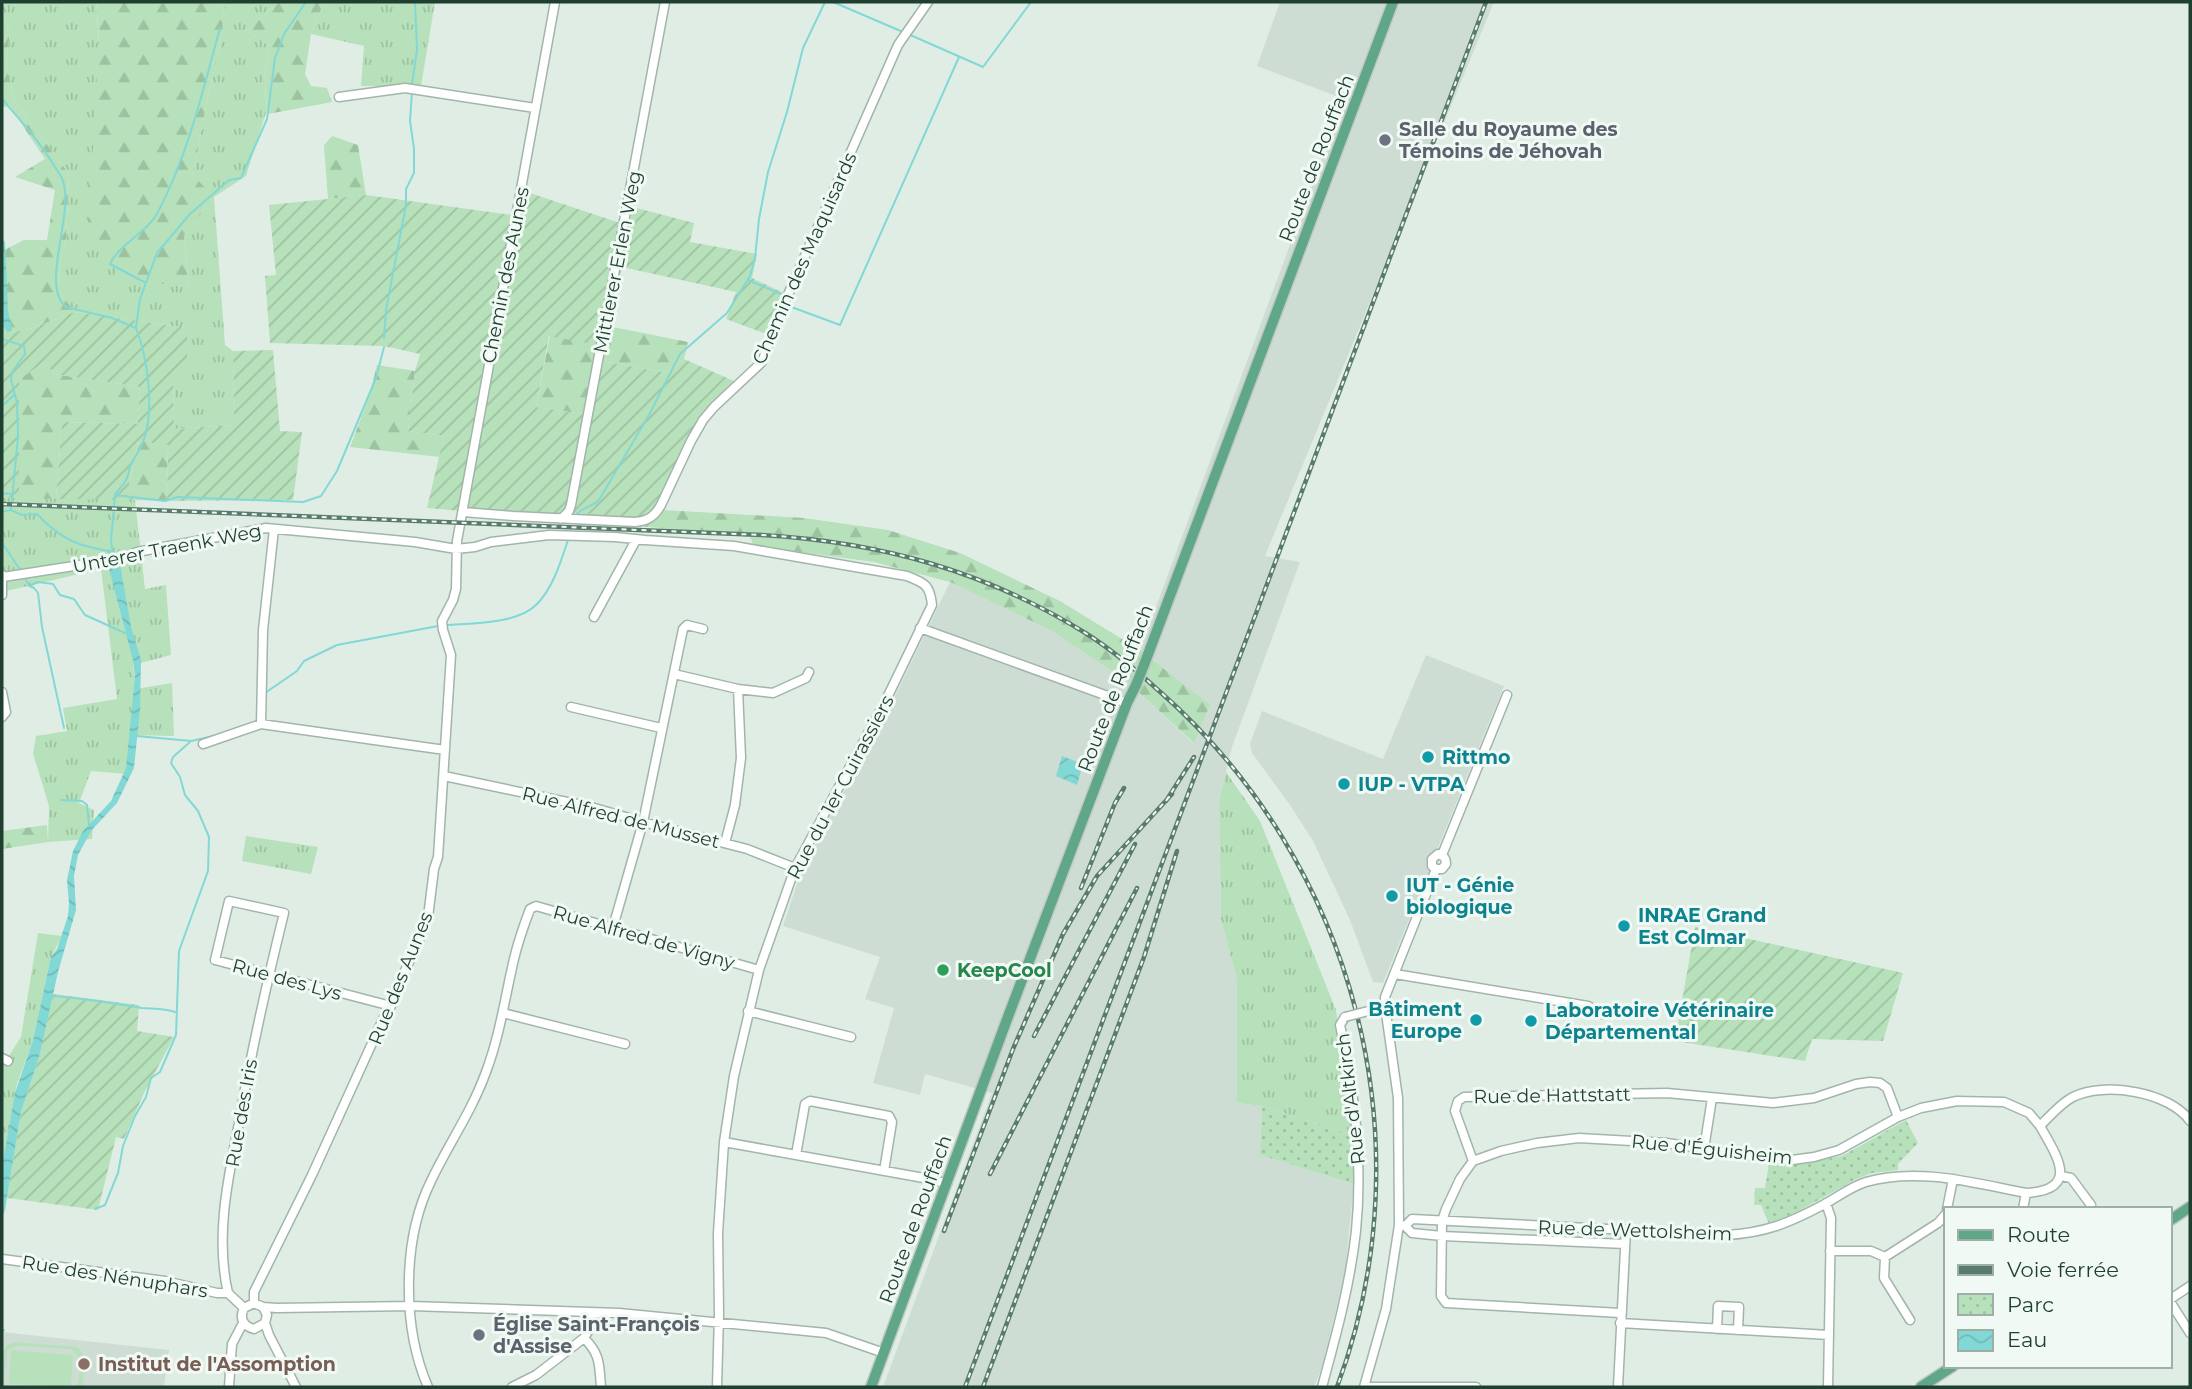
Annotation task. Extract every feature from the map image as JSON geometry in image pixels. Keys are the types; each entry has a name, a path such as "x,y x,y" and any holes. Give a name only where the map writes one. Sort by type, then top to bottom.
{"main road":[{"name":"Route de Rouffach","path":"871,1387 1001,1034 1127,703 1144,665 1392,2"},
{"path":"2171,1220 2190,1207"},
{"path":"1921,1387 1950,1368"}],"street":[{"name":"Chemin des Aunes","path":"456,549 555,2"},
{"name":"Mittlerer Erlen Weg","path":"561,519 571,505 665,2"},
{"name":"Chemin des Maquisards","path":"463,512 642,522 654,515 703,420 762,362 783,306 898,45 929,2"},
{"path":"339,97 405,88 535,108"},
{"name":"Unterer Traenk Weg","path":"2,576 120,559 137,552 266,528 415,542 456,549"},
{"path":"261,724 263,630 274,528"},
{"name":"Rue du 1er Cuirassiers","path":"456,549 491,542 569,535 734,545 907,576 923,582 930,591 932,605 885,702 795,868 759,970 748,1011 724,1142 718,1233 717,1387"},
{"path":"594,617 636,540"},
{"name":"Rue des Aunes","path":"254,1303 254,1292 391,1006 428,917 434,869 438,858 451,655 442,626 456,589 456,549"},
{"path":"2,576 2,595"},
{"path":"613,927 643,822 683,629 687,625 703,629"},
{"path":"920,628 1127,703"},
{"path":"674,674 737,689 773,692 806,678 809,672"},
{"path":"725,843 741,758 737,689"},
{"path":"2,692 4,715"},
{"path":"1476,1387 1364,1387 1386,1309 1402,1225 1398,1098 1385,997 1436,869 1442,869 1446,864 1442,855 1507,695"},
{"path":"571,707 661,728"},
{"path":"203,744 261,724 445,750"},
{"name":"Rue Alfred de Musset","path":"444,776 591,807 747,849 795,868"},
{"name":"Rue des Lys","path":"284,913 229,901 215,960 391,1006"},
{"name":"Rue Alfred de Vigny","path":"503,1013 514,958 530,909 536,906 759,970"},
{"name":"Rue des Iris","path":"228,1293 222,1253 226,1204 246,1083 284,913"},
{"path":"1395,974 1588,1006 1602,1014"},
{"name":"Rue d'Altkirch","path":"1322,1387 1345,1301 1356,1231 1359,1177 1352,1084 1340,1025 1345,1017 1385,1006"},
{"path":"748,1011 851,1037"},
{"path":"429,1387 415,1346 408,1275 411,1246 417,1217 429,1183 479,1091 496,1045 503,1013 625,1044"},
{"name":"Rue de Hattstatt","path":"1473,1161 1455,1111 1458,1101 1464,1097 1667,1093 1773,1103 1814,1098 1856,1084 1880,1083 1887,1088 1898,1117"},
{"path":"2023,1207 2026,1193 2044,1190 2056,1184 2060,1176 2061,1166 2040,1126 2075,1096 2091,1091 2137,1092 2164,1100 2186,1114 2190,1121"},
{"path":"1703,1149 1712,1098"},
{"path":"796,1155 806,1104 810,1101 889,1116 892,1122 884,1171"},
{"name":"Rue d'Éguisheim","path":"1473,1161 1537,1143 1578,1138 1667,1143 1793,1160 1839,1150 1898,1117 1921,1108 1957,1101 2004,1102 2029,1113 2040,1126"},
{"path":"724,1142 947,1184"},
{"path":"1473,1161 1460,1179 1442,1221 1441,1296 1446,1303 1620,1313"},
{"name":"Rue de Wettolsheim","path":"1625,1244 1442,1236 1412,1233 1402,1225 1412,1219 1726,1235 1756,1233 1793,1220 1843,1192 1890,1176 1953,1179 2026,1193"},
{"path":"2060,1176 2071,1178 2091,1205"},
{"path":"1947,1207 1953,1179"},
{"path":"1826,1203 1831,1218 1828,1387"},
{"path":"1885,1257 1938,1223 1944,1216"},
{"path":"1618,1387 1626,1230"},
{"path":"1830,1251 1871,1251 1885,1257"},
{"path":"1885,1257 1884,1278 1910,1320"},
{"name":"Rue des Nénuphars","path":"2,1259 153,1279 228,1293"},
{"path":"2171,1299 2190,1286"},
{"path":"228,1293 244,1308"},
{"path":"258,1321 241,1318 244,1308 254,1303 258,1321 269,1335 296,1387"},
{"path":"2171,1303 2190,1333"},
{"path":"229,1387 232,1344 237,1336 277,1308 411,1306 589,1311 827,1333 884,1353"},
{"path":"1717,1329 1718,1306 1739,1307 1738,1330"},
{"path":"512,1387 536,1375 584,1338 589,1330 589,1311"},
{"path":"1620,1323 1829,1335"},
{"path":"584,1338 595,1349 599,1359 601,1387"}],"shaded area":[{"path":"1280,2 1494,2 1265,556 1300,562 1232,747 1219,801 1221,919 1237,980 1237,1103 1262,1106 1260,1155 1354,1184 1345,1272 1323,1364 1314,1387 883,1387 992,1093 925,1074 920,1095 873,1083 894,1008 865,999 880,957 783,926 801,872 835,806 867,754 950,582 1050,630 1125,680 1193,743 1209,705 1140,650 1344,99 1257,66"},
{"path":"1426,655 1504,686 1437,850 1429,857 1430,868 1383,983 1373,982 1350,920 1313,841 1252,753 1250,744 1262,711 1383,759"},
{"name":"Institut de l'Assomption","path":"2,1332 169,1350 164,1387 2,1387"}],"green space":[{"path":"2,2 96,2 114,246 189,287 184,236 213,197 193,176 222,36 224,2 280,2 246,31 270,46 264,76 267,109 246,176 214,197 225,345 233,351 234,425 174,429 173,371 187,328 75,312 60,293 59,268 66,239 69,174 15,102 6,64 10,32 2,15"},
{"path":"96,2 224,2 222,36 193,176 214,196 184,236 189,288 115,276 114,246 88,240 99,38"},
{"path":"280,2 324,2 311,34 305,74 311,86 327,88 332,102 268,114 264,76 270,46 246,31"},
{"path":"324,2 435,2 421,86 361,86 364,46 311,34"},
{"path":"2,15 10,32 6,64 15,102 69,174 66,239 59,268 60,293 75,312 30,329 2,334 2,251 24,240 47,240 55,190 15,177 45,159 9,105 2,108"},
{"path":"332,136 358,145 366,195 328,199 324,145"},
{"path":"524,191 620,223 625,205 694,223 690,242 757,254 752,278 786,294 774,337 726,319 736,292 622,267 603,346 549,336 536,407 584,414 602,361 667,373 684,359 743,385 701,427 663,510 648,527 427,508 444,436 408,431 415,371 420,354 384,346 270,343 265,276 276,275 269,205 366,195 520,216"},
{"path":"75,312 187,328 187,368 173,371 174,429 234,425 233,351 273,350 280,431 302,432 293,500 167,501 168,445 138,441 129,485 135,500 56,499 62,422 138,424 140,387 54,374 45,362 19,379 19,497 2,498 2,334 30,329"},
{"path":"608,326 688,342 684,359 667,373 602,361 584,414 536,407 550,335 603,346"},
{"path":"45,362 54,374 140,387 138,424 62,422 56,499 19,497 19,379"},
{"path":"377,365 415,371 408,431 444,436 440,457 350,447 369,397"},
{"path":"138,441 168,444 167,501 135,500 129,486"},
{"path":"2,498 135,500 145,589 166,585 171,655 133,665 136,689 172,683 174,736 131,735 126,774 91,771 79,803 94,810 92,839 48,842 49,806 33,753 36,736 67,731 63,708 117,699 101,569 2,592"},
{"path":"663,510 804,518 888,530 960,553 1060,601 1140,650 1210,705 1194,743 1125,680 1050,630 950,582 874,562 754,546 750,537 648,527"},
{"path":"1226,772 1260,821 1336,1010 1352,1135 1262,1106 1237,1103 1237,980 1221,919 1219,801"},
{"path":"47,825 48,842 2,849 2,831"},
{"path":"246,836 318,847 311,874 242,861"},
{"path":"1695,927 1903,973 1883,1041 1812,1039 1805,1061 1675,1041"},
{"path":"38,933 62,936 51,957 33,1040 17,1084 2,1166 2,1069 21,1037"},
{"path":"53,994 139,1005 137,1031 174,1037 144,1093 124,1139 116,1137 98,1210 7,1198 21,1112 40,1054"},
{"path":"1262,1106 1352,1135 1354,1184 1260,1155"},
{"path":"1906,1120 1918,1143 1898,1164 1898,1170 1872,1173 1856,1179 1799,1211 1769,1224 1761,1205 1754,1205 1755,1188 1765,1188 1769,1164 1801,1164 1842,1156"},
{"path":"16,1342 77,1347 84,1360 82,1387 77,1387 79,1361 70,1349 21,1346 7,1351 4,1381 8,1387 2,1387 3,1350"},
{"path":"11,1350 73,1355 71,1387 9,1384"}],"water":[{"path":"2,239 5,242 8,311 12,330 8,333 2,324"},
{"path":"120,564 131,627 141,660 140,709 134,768 117,803 91,831 78,855 74,876 76,910 58,972 40,1054 21,1112 2,1218 2,1166 15,1093 33,1040 51,957 57,949 68,916 67,880 73,851 83,831 111,801 126,768 135,676 108,565"},
{"path":"1062,756 1083,764 1077,785 1056,776"}],"waterway":[{"path":"136,328 140,299 157,253 190,214 229,180 241,178 267,119 275,58 284,34 306,2"},
{"path":"412,84 417,50 415,2"},
{"path":"576,515 599,500 649,415 680,354 727,313 750,276 768,172 803,48 825,2"},
{"path":"833,2 903,32"},
{"path":"908,34 983,67 1031,2"},
{"path":"146,283 110,264 119,251 153,219 169,190 194,122 220,28"},
{"path":"786,305 840,325 959,57"},
{"path":"384,338 386,310 406,205 406,189 414,173 410,121 412,92"},
{"path":"2,99 37,140 63,181 64,212 56,283 59,297 66,307 112,318 136,328 144,355 149,400 147,429 126,480 115,495 111,540 113,556"},
{"path":"748,280 783,297"},
{"path":"2,339 24,346 25,354 12,372 11,379 17,403 18,437 11,510 22,515 37,514 68,539 112,552"},
{"path":"115,495 165,501 177,497 303,502 321,496 337,471 376,378 384,347"},
{"path":"2,406 14,395"},
{"path":"2,493 11,494"},
{"path":"2,512 10,510"},
{"path":"447,625 507,619 529,611 548,590 568,540"},
{"path":"2,543 21,571"},
{"path":"24,576 29,586 38,582 53,584 60,595 74,599 85,615 125,633"},
{"path":"30,586 38,593 42,627 64,728"},
{"path":"265,693 297,671 304,661 337,645 438,626"},
{"path":"137,736 191,741 214,736"},
{"path":"95,1209 105,1205 135,1116 146,1097 151,1078 160,1072 176,1035 179,951 208,871 209,837 198,811 185,795 180,777 171,763 173,757 190,742"},
{"path":"61,800 82,801 87,805 89,826"},
{"path":"53,996 175,1012"}],"railway":[{"path":"965,1387 1486,2"},
{"path":"2,504 806,539 890,553 971,577 1049,612 1087,634 1124,660 1158,690 1226,759 1282,837 1325,921 1356,1011 1373,1104 1376,1198 1364,1293 1337,1387"},
{"path":"1166,801 1194,757"},
{"path":"1081,888 1115,803 1124,788"},
{"path":"944,1231 1013,1049 1063,934 1097,876 1172,794"},
{"path":"1034,1036 1135,844"},
{"path":"983,1387 1144,957 1177,851"},
{"path":"990,1174 1137,888"}],"place":[{"name":"Salle du Royaume des Témoins de Jéhovah","path":"1385,140"},
{"name":"Rittmo","path":"1428,757"},
{"name":"IUP - VTPA","path":"1344,784"},
{"name":"IUT - Génie biologique","path":"1392,896"},
{"name":"INRAE Grand Est Colmar","path":"1624,926"},
{"name":"KeepCool","path":"943,970"},
{"name":"Bâtiment Europe","path":"1476,1020"},
{"name":"Laboratoire Vétérinaire Départemental","path":"1531,1021"},
{"name":"Église Saint-François d'Assise","path":"479,1335"},
{"name":"Institut de l'Assomption","path":"84,1364"}]}
